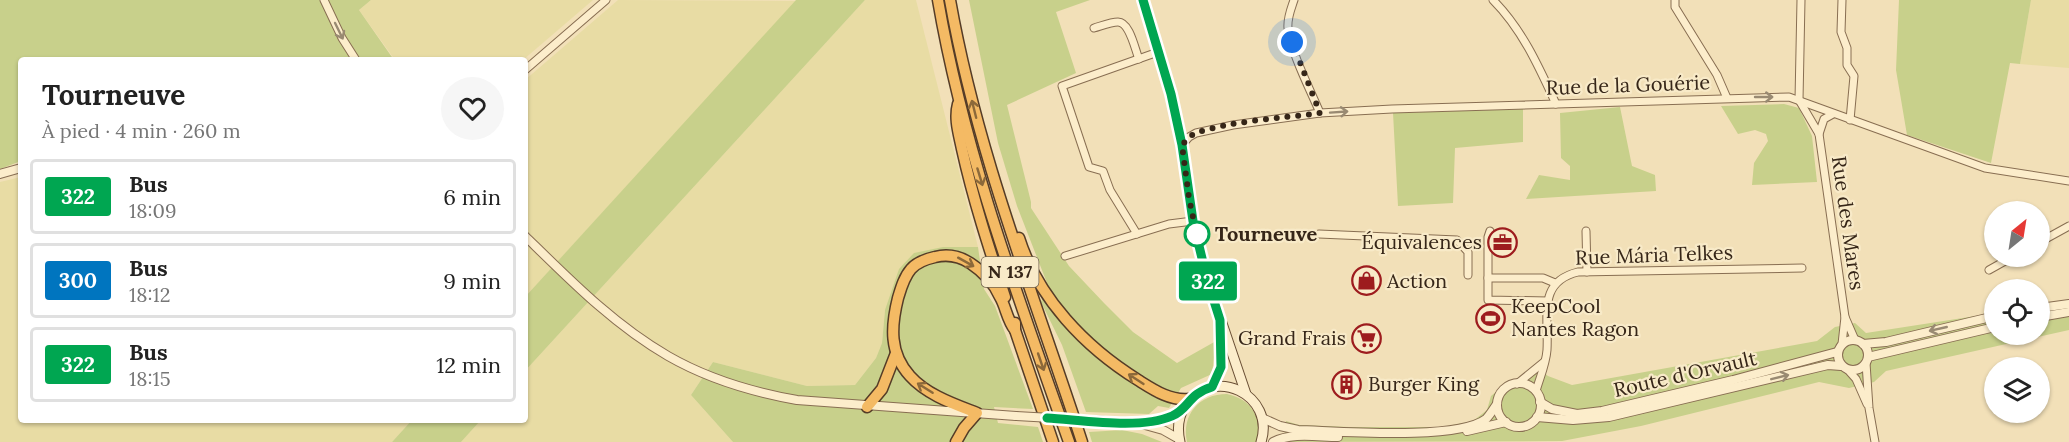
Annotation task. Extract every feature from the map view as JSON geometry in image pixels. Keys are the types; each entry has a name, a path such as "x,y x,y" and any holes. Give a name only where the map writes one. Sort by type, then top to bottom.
{"highway":[{"name":"N 137","path":"938,0 959,101 995,229 1069,442"},
{"name":"N 137","path":"950,0 965,75 995,186 1082,442"},
{"path":"959,101 955,115 976,207 1015,324 1015,330"},
{"path":"995,186 1005,196 1033,273 1070,324 1100,353 1144,384 1170,398 1189,399"},
{"path":"956,442 977,413 952,403 917,383 904,369 892,338 897,302 906,275 918,263 944,255 961,258 984,274 1000,295 1055,442"},
{"path":"867,407 882,388 896,353"}],"main road":[{"path":"1143,0 1171,94 1182,145 1193,221 1207,279 1246,394"},
{"path":"1212,387 1221,367 1220,320"},
{"path":"1180,441 1179,420 1189,399 1204,389 1231,387 1246,394 1258,406 1263,428 1261,442"}],"street":[{"path":"324,0 342,38 354,57"},
{"path":"528,67 606,0"},
{"path":"1294,0 1288,15 1288,28 1320,113"},
{"path":"1493,0 1519,32 1535,59 1556,104"},
{"path":"1676,0 1675,7 1717,75 1727,98"},
{"path":"1799,100 1801,0"},
{"path":"1842,0 1841,32 1847,48 1847,65 1854,76 1850,120"},
{"path":"1094,28 1118,22 1123,24 1127,28 1138,59"},
{"path":"1137,234 1110,190 1103,171 1089,167 1062,86 1158,52"},
{"name":"Rue de la Gouérie","path":"1182,145 1196,133 1233,125 1320,113 1727,98 1789,98 1985,168 2069,181"},
{"name":"Rue des Mares","path":"1799,100 1819,134 1845,316 1840,348"},
{"name":"Rue des Mares","path":"1819,134 1824,119 1833,114"},
{"path":"0,174 18,169"},
{"path":"1065,256 1169,224 1193,221"},
{"path":"2050,236 2069,226"},
{"path":"1490,231 1488,237 1488,300 1548,301"},
{"path":"1586,231 1587,272"},
{"path":"1319,234 1457,240 1467,252 1468,275"},
{"path":"528,239 615,319 656,349 687,366 762,394 867,407 1142,424 1163,430 1180,441"},
{"path":"1989,270 1994,267"},
{"name":"Rue Mária Telkes","path":"1536,391 1546,361 1548,301 1552,286 1566,275 1587,272 1802,268"},
{"path":"1488,278 1543,278 1555,283"},
{"path":"2050,307 2069,304"},
{"path":"2050,315 2069,312"},
{"name":"Rue des Mares","path":"1845,316 1859,342"},
{"path":"1869,408 1856,379 1838,359 1840,348 1848,340 1886,342 1984,319"},
{"path":"1497,404 1498,411 1506,422 1519,427 1537,417 1573,420 1609,417 1828,365 1856,370 1867,360 1984,330"},
{"path":"1859,342 1868,351 1869,408 1875,442"},
{"name":"Route d'Orvault","path":"1540,402 1552,410 1577,414 1602,411 1734,380 1840,348"},
{"path":"1517,384 1546,361"},
{"path":"1262,418 1280,426 1298,430 1437,432 1471,426 1486,418 1497,404 1502,391 1507,386 1517,384 1528,385 1536,391 1540,402 1537,417"},
{"path":"1142,424 1161,421 1182,410"},
{"path":"1273,442 1281,438 1300,437 1383,438 1451,435 1506,422"}],"shaded area":[{"path":"371,0 593,0 526,57 393,57 359,10"},
{"path":"618,0 797,1 528,294 528,77"},
{"path":"865,0 916,0 978,247 943,247 885,310 882,343 876,358 855,385 807,386 713,362 691,395 733,442 461,442 478,423 528,423 528,368"},
{"path":"2031,0 2069,0 2069,68 2020,64"},
{"path":"18,178 18,423 409,423 392,442 0,442 0,182"}],"green space":[{"path":"0,0 371,0 359,10 392,57 18,57 18,162 0,169"},
{"path":"796,0 865,0 528,368 528,294"},
{"path":"969,0 1090,0 1056,12 1076,73 1007,105 1031,208 1069,266 1133,332 1177,363 1216,341 1212,374 1181,388 1169,408 1158,406 1149,414 1086,412 1062,345 1041,302 1047,283 1017,206 998,143"},
{"path":"1899,0 2031,0 2020,64 2010,63 1991,163 1907,135 1896,70"},
{"path":"1784,104 1799,108 1812,136 1817,182 1752,185 1754,163 1768,141 1766,134 1755,130 1738,134 1721,106"},
{"path":"1620,107 1632,166 1655,175 1656,191 1526,199 1539,175 1570,180 1570,166 1561,158 1560,113"},
{"path":"1523,109 1523,142 1455,148 1453,203 1398,206 1393,113"},
{"path":"943,247 978,247 984,289 995,306 1033,409 994,407 998,423 1038,427 1043,442 733,442 691,395 713,362 807,386 855,385 876,358 882,343 885,310 899,269 914,253"},
{"path":"2069,302 2069,330 2050,334 2050,305"},
{"path":"1984,315 1984,345 2002,345 1886,371 1874,382 1849,388 1819,382 1641,426 1562,441 1284,442 1286,421 1299,425 1349,427 1442,427 1473,421 1487,410 1491,396 1510,380 1522,379 1536,366 1548,376 1572,385 1817,341 1835,327 1855,323 1866,333"},
{"path":"1227,394 1243,401 1253,411 1258,425 1258,442 1187,442 1187,423 1194,408 1208,398"},
{"path":"409,423 478,423 461,442 392,442"},
{"path":"1122,430 1142,434 1162,442 1092,442 1089,432"}],"bus line":[{"name":"322","path":"1047,418 1142,424 1161,421 1177,414 1189,399 1204,389 1212,387 1221,367 1220,320 1193,221 1182,145 1171,94 1143,0"}],"place":[{"name":"Tourneuve","path":"1197,234"},
{"name":"Équivalences","path":"1503,242"},
{"name":"Action","path":"1366,281"},
{"name":"KeepCool Nantes Ragon","path":"1490,318"},
{"name":"Grand Frais","path":"1367,338"},
{"name":"Burger King","path":"1347,384"}],"route":[{"path":"1197,234 1198,241 1189,198 1182,145 1189,137 1196,133 1233,125 1320,113 1292,42"}]}
